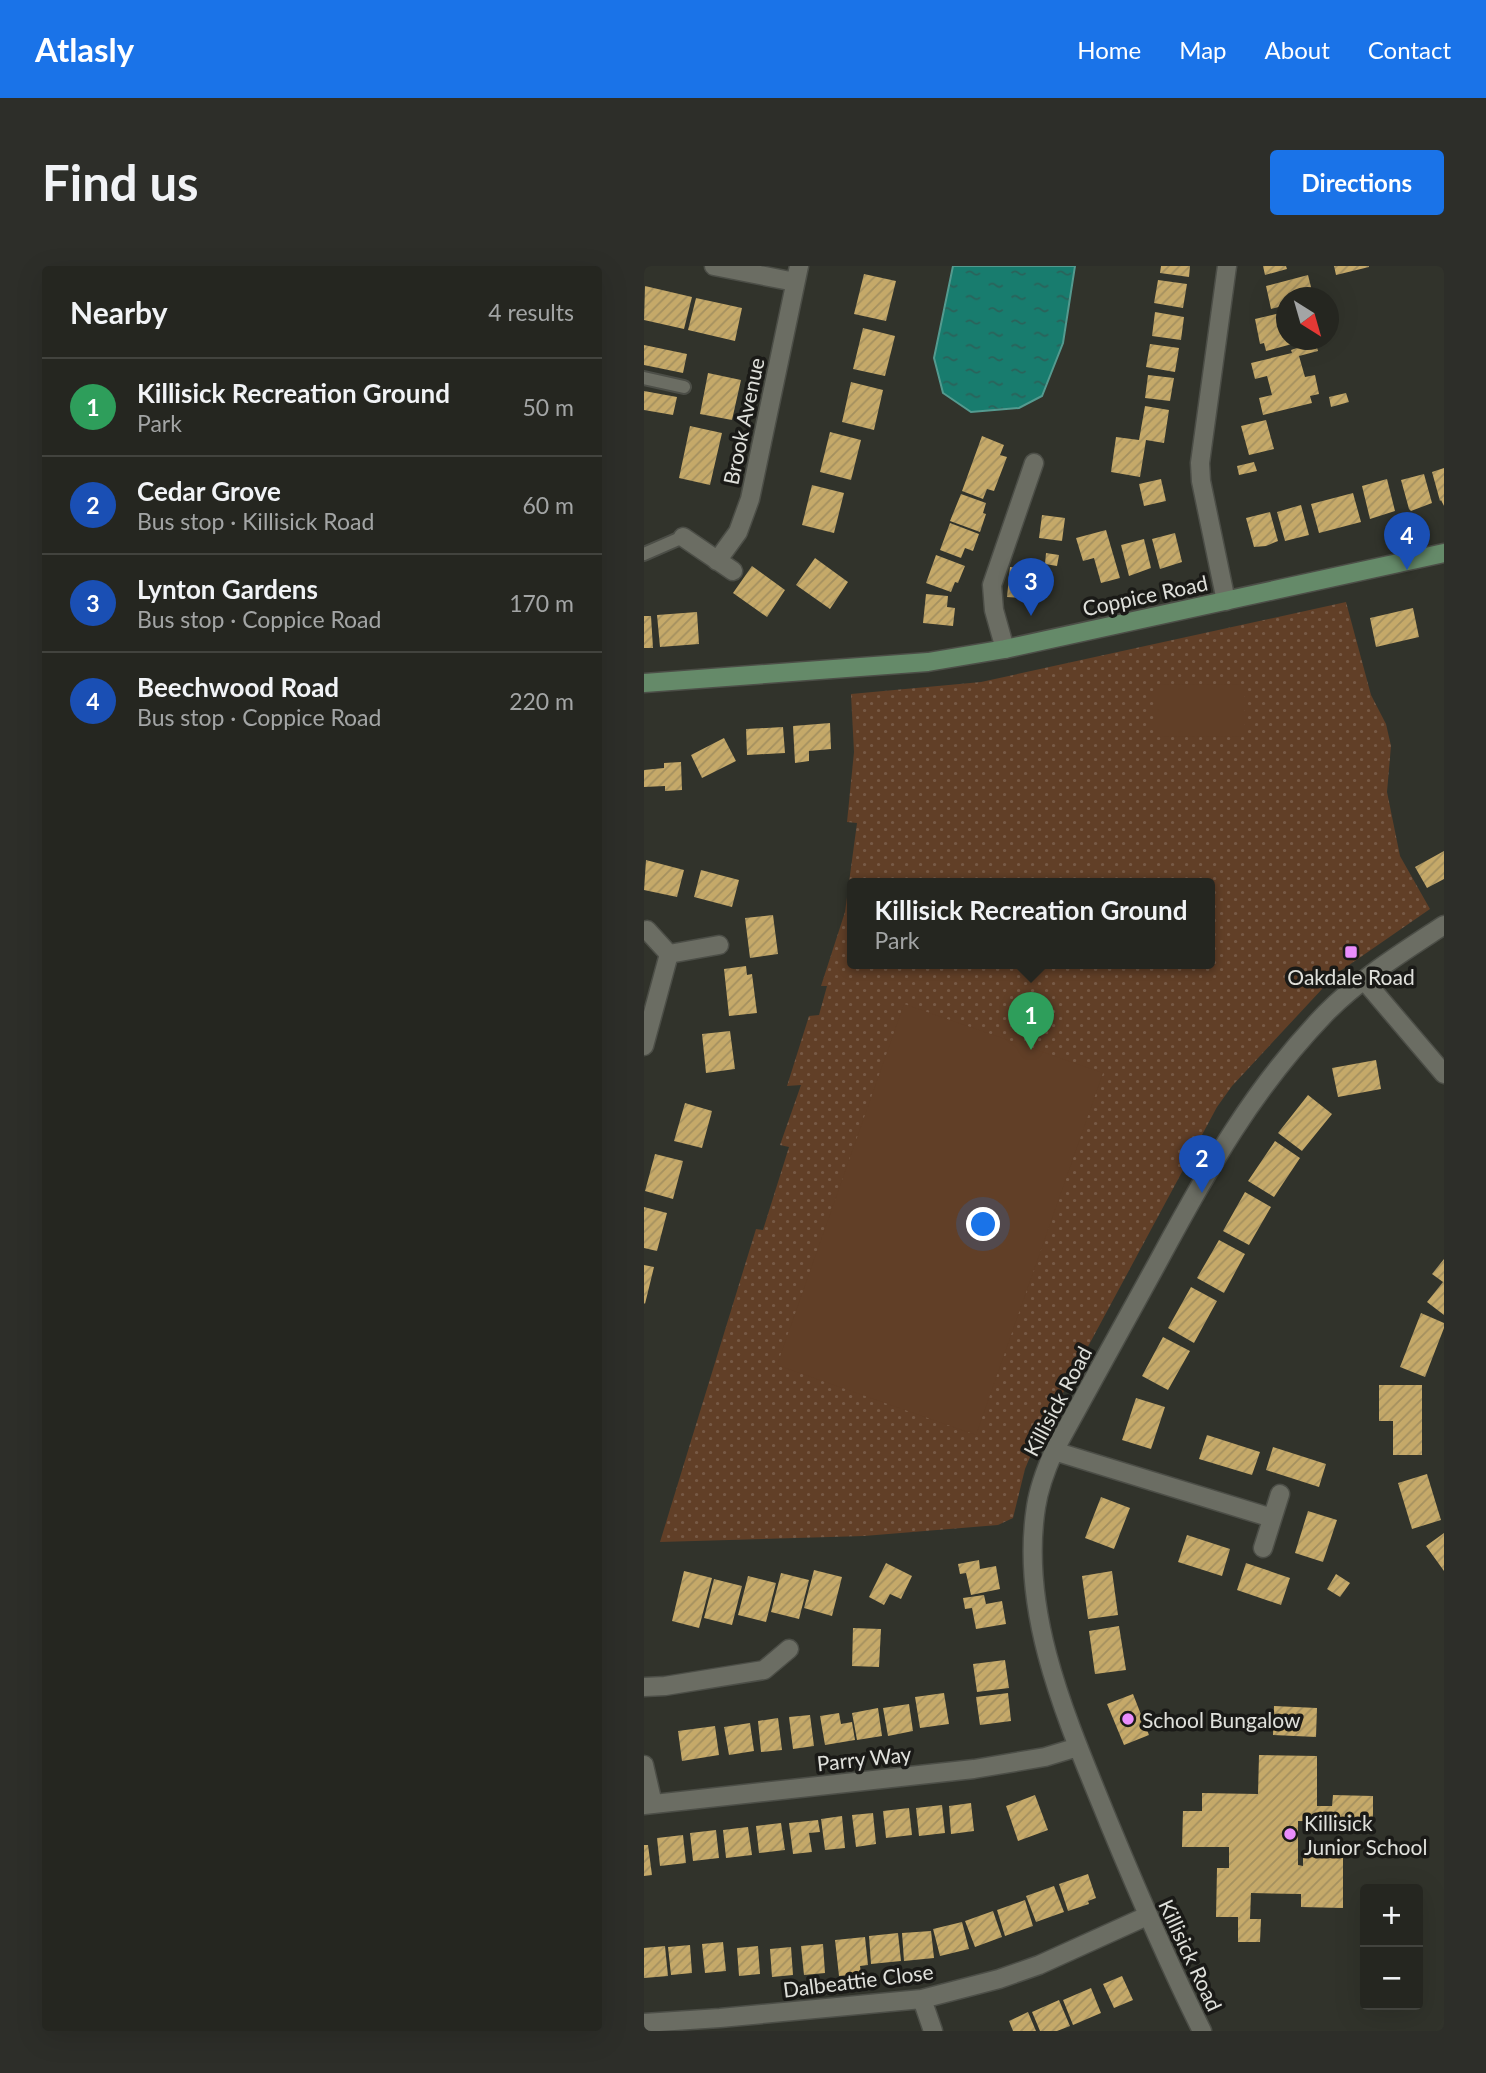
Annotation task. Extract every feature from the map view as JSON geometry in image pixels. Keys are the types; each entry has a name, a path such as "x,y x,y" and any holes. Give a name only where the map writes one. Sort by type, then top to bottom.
{"street":[{"name":"Brook Avenue","path":"714,266 797,274 750,499 738,532 717,561"},
{"path":"1226,601 1200,481 1200,463 1227,266"},
{"path":"1005,649 994,610 992,585 1034,463"},
{"path":"683,537 733,571"},
{"name":"Coppice Road","path":"644,683 928,662 1005,649 1444,554"},
{"name":"Killisick Road","path":"1202,2031 1147,1916 1078,1747 1042,1635 1034,1576 1036,1506 1043,1477 1054,1451 1205,1177 1250,1104 1286,1056 1326,1012 1364,980 1444,925"},
{"path":"647,930 669,954"},
{"path":"669,954 719,946"},
{"path":"644,1046 669,954"},
{"path":"1364,980 1444,1074"},
{"path":"1054,1451 1272,1518"},
{"path":"1263,1548 1280,1494"},
{"path":"644,1687 764,1670 789,1648"},
{"name":"Parry Way","path":"644,1765 648,1804 974,1769 1045,1757 1078,1747"},
{"name":"Dalbeattie Close","path":"644,2023 721,2025 922,1999 999,1979 1039,1965 1147,1916"},
{"path":"922,1999 933,2031"}],"lane":[{"path":"644,378 684,387"},
{"path":"644,554 683,537"}],"shaded area":[{"path":"1346,602 1371,695 1386,724 1391,746 1387,792 1400,856 1430,909 1336,974 1232,1086 1217,1107 1035,1445 1025,1469 1013,1518 998,1525 864,1536 660,1542 756,1229 763,1230 789,1147 780,1145 801,1085 787,1086 809,1016 819,1015 827,986 821,986 845,912 847,897 847,969 1215,969 1215,878 850,878 857,823 847,822 854,752 851,694 981,682"},
{"path":"1244,684 1244,736 1157,737 1157,685"},
{"path":"904,1004 1103,1073 976,1435 777,1365"}],"water":[{"path":"953,266 1075,266 1063,343 1042,396 1019,408 971,412 943,393 934,358"}],"building":[{"path":"1161,266 1190,266 1189,277 1160,273"},
{"path":"1263,266 1286,266 1287,269 1265,275"},
{"path":"1334,266 1369,266 1369,267 1336,275"},
{"path":"864,274 896,281 886,321 854,314"},
{"path":"1308,275 1311,287 1276,287 1276,308 1271,309 1266,286"},
{"path":"1158,280 1187,284 1183,308 1154,303"},
{"path":"645,286 692,297 684,329 644,320"},
{"path":"696,298 742,308 735,341 688,330"},
{"path":"1155,312 1184,317 1181,340 1152,336"},
{"path":"1276,314 1276,348 1266,351 1264,343 1260,344 1255,319"},
{"path":"863,328 895,336 885,376 853,369"},
{"path":"1150,344 1179,348 1175,372 1146,367"},
{"path":"644,345 687,354 683,373 644,365"},
{"path":"1291,350 1318,350 1299,356 1305,377 1315,375 1319,394 1310,396 1312,403 1263,415 1259,398 1272,395 1267,376 1255,379 1251,363 1292,353"},
{"path":"708,373 741,380 732,420 700,414"},
{"path":"1148,375 1174,378 1170,401 1145,398"},
{"path":"851,382 883,390 874,430 842,422"},
{"path":"644,391 677,397 673,415 644,410"},
{"path":"1346,393 1349,402 1331,407 1329,397"},
{"path":"1145,406 1169,410 1164,443 1146,440 1140,477 1111,472 1116,437 1139,440"},
{"path":"1266,420 1274,449 1249,455 1241,426"},
{"path":"690,426 722,433 710,485 679,478"},
{"path":"830,432 861,440 851,480 820,472"},
{"path":"982,436 1004,445 1000,455 1007,457 994,491 987,489 983,499 962,491"},
{"path":"1254,462 1257,471 1239,475 1237,466"},
{"path":"1444,468 1444,506 1440,501 1432,472"},
{"path":"1424,474 1432,503 1411,511 1401,480"},
{"path":"1161,479 1166,501 1144,506 1139,484"},
{"path":"1387,479 1395,511 1370,519 1362,486"},
{"path":"812,485 844,493 834,533 802,525"},
{"path":"1353,493 1361,522 1319,533 1311,504"},
{"path":"961,494 986,503 983,513 986,514 980,532 950,521"},
{"path":"1301,505 1309,535 1285,541 1277,512"},
{"path":"1270,512 1278,541 1254,547 1246,518"},
{"path":"1042,515 1065,518 1062,541 1039,538"},
{"path":"950,523 979,534 973,551 965,548 961,558 940,550"},
{"path":"1106,530 1120,578 1101,583 1094,558 1083,561 1076,538"},
{"path":"1175,533 1182,562 1160,569 1152,539"},
{"path":"1144,539 1151,568 1129,576 1121,545"},
{"path":"1046,553 1059,555 1057,566 1045,564"},
{"path":"936,555 965,566 951,592 926,583"},
{"path":"815,558 848,582 830,609 796,585"},
{"path":"752,566 785,590 767,617 733,593"},
{"path":"1010,567 1037,570 1033,599 1007,597"},
{"path":"926,594 948,596 947,607 955,608 953,626 923,623"},
{"path":"1413,608 1419,637 1376,647 1370,618"},
{"path":"697,612 699,644 660,647 657,615"},
{"path":"644,616 651,616 653,648 644,648"},
{"path":"830,723 831,749 809,751 809,761 795,763 793,726"},
{"path":"783,727 785,753 747,755 746,729"},
{"path":"724,738 736,761 702,778 691,755"},
{"path":"681,762 682,790 665,791 665,786 644,787 644,770 664,768 664,763"},
{"path":"1444,851 1444,879 1427,888 1415,867"},
{"path":"646,860 684,870 677,897 644,890"},
{"path":"701,870 739,880 732,907 694,897"},
{"path":"773,915 778,954 750,958 745,918"},
{"path":"746,966 747,975 752,974 757,1013 729,1016 724,969"},
{"path":"730,1031 735,1069 706,1073 702,1034"},
{"path":"1376,1060 1381,1089 1338,1097 1332,1068"},
{"path":"1308,1095 1332,1114 1302,1151 1278,1133"},
{"path":"685,1103 712,1111 702,1148 674,1141"},
{"path":"1275,1141 1300,1158 1274,1197 1248,1181"},
{"path":"655,1154 683,1161 673,1199 645,1191"},
{"path":"1245,1192 1271,1207 1249,1245 1223,1231"},
{"path":"644,1207 667,1213 657,1251 644,1248"},
{"path":"1219,1240 1245,1254 1224,1293 1197,1278"},
{"path":"1444,1259 1444,1315 1427,1302 1443,1282 1432,1274"},
{"path":"644,1265 654,1267 645,1304 644,1303"},
{"path":"1191,1287 1217,1301 1194,1343 1168,1328"},
{"path":"1421,1313 1444,1323 1425,1377 1400,1367"},
{"path":"1163,1337 1190,1351 1168,1390 1142,1376"},
{"path":"1379,1385 1422,1385 1422,1455 1393,1455 1393,1421 1379,1421"},
{"path":"1136,1398 1165,1407 1151,1449 1122,1440"},
{"path":"1207,1435 1260,1452 1252,1475 1199,1459"},
{"path":"1273,1447 1326,1464 1319,1487 1266,1470"},
{"path":"1427,1474 1441,1520 1412,1529 1398,1483"},
{"path":"1101,1497 1130,1508 1114,1549 1085,1538"},
{"path":"1308,1511 1337,1520 1323,1562 1295,1553"},
{"path":"1444,1533 1444,1571 1426,1546"},
{"path":"1187,1535 1230,1549 1222,1576 1178,1562"},
{"path":"979,1560 980,1569 996,1566 1000,1589 971,1595 966,1573 960,1574 958,1564"},
{"path":"886,1563 912,1576 901,1599 890,1594 884,1605 869,1597"},
{"path":"1246,1563 1290,1578 1281,1605 1237,1590"},
{"path":"814,1570 842,1577 832,1616 804,1608"},
{"path":"684,1571 712,1578 699,1628 672,1621"},
{"path":"1112,1571 1118,1615 1088,1619 1082,1576"},
{"path":"781,1573 809,1580 799,1619 771,1612"},
{"path":"1336,1574 1350,1583 1340,1597 1327,1589"},
{"path":"748,1576 776,1583 766,1622 738,1615"},
{"path":"714,1579 742,1586 732,1625 704,1618"},
{"path":"984,1595 986,1604 1002,1601 1006,1624 976,1629 972,1608 965,1609 963,1598"},
{"path":"1119,1626 1126,1670 1095,1674 1089,1631"},
{"path":"853,1628 881,1629 879,1667 852,1666"},
{"path":"1005,1660 1009,1688 977,1692 973,1664"},
{"path":"944,1693 949,1724 920,1728 915,1697"},
{"path":"1008,1693 1011,1721 980,1725 976,1697"},
{"name":"School Bungalow","path":"1133,1694 1149,1735 1124,1745 1107,1704"},
{"path":"909,1704 913,1731 888,1736 883,1708"},
{"path":"1274,1706 1317,1708 1316,1737 1273,1735"},
{"path":"878,1708 882,1736 857,1740 852,1713"},
{"path":"839,1713 841,1724 852,1722 855,1740 825,1745 820,1716"},
{"path":"810,1715 814,1746 793,1749 789,1717"},
{"path":"778,1718 782,1750 761,1752 758,1721"},
{"path":"750,1723 754,1751 729,1755 724,1727"},
{"path":"715,1726 719,1755 682,1761 678,1731"},
{"path":"1259,1755 1317,1756 1317,1806 1332,1806 1333,1795 1373,1796 1373,1822 1298,1821 1298,1865 1303,1866 1303,1857 1343,1858 1343,1908 1301,1907 1301,1894 1251,1893 1250,1919 1261,1919 1260,1942 1238,1942 1238,1917 1216,1917 1217,1868 1229,1868 1229,1847 1182,1847 1183,1811 1202,1811 1202,1793 1258,1794"},
{"path":"1035,1795 1048,1830 1018,1841 1006,1806"},
{"path":"971,1803 974,1831 951,1834 949,1806"},
{"path":"942,1805 945,1833 919,1836 916,1808"},
{"path":"909,1808 912,1835 886,1838 883,1811"},
{"path":"873,1813 876,1844 856,1847 852,1815"},
{"path":"842,1816 845,1848 825,1850 821,1819"},
{"path":"818,1820 820,1832 809,1833 812,1852 793,1854 789,1823"},
{"path":"781,1823 785,1850 759,1853 756,1826"},
{"path":"748,1827 752,1855 726,1858 723,1830"},
{"path":"716,1830 719,1858 693,1861 690,1833"},
{"path":"683,1835 686,1863 660,1866 657,1838"},
{"path":"644,1845 648,1845 652,1875 644,1876"},
{"path":"1088,1874 1096,1898 1088,1901 1089,1904 1068,1911 1059,1884"},
{"path":"1054,1886 1064,1912 1036,1922 1026,1896"},
{"path":"1025,1900 1033,1926 1005,1936 997,1910"},
{"path":"993,1911 1002,1937 975,1947 965,1921"},
{"path":"962,1922 969,1949 940,1956 933,1929"},
{"path":"931,1931 934,1958 904,1961 902,1933"},
{"path":"898,1933 901,1961 871,1964 869,1936"},
{"path":"865,1937 868,1965 860,1966 861,1974 839,1976 835,1940"},
{"path":"723,1942 726,1971 705,1973 702,1944"},
{"path":"823,1944 825,1973 804,1975 801,1946"},
{"path":"690,1945 692,1973 671,1975 668,1947"},
{"path":"665,1946 668,1976 644,1978 644,1948"},
{"path":"758,1946 760,1974 739,1976 737,1948"},
{"path":"791,1947 793,1975 772,1977 770,1949"},
{"path":"1122,1976 1133,2000 1114,2008 1103,1984"},
{"path":"1091,1988 1101,2013 1073,2025 1063,2000"},
{"path":"1059,2000 1070,2026 1057,2031 1040,2031 1032,2012"},
{"path":"1028,2012 1036,2031 1013,2031 1009,2021"}],"place":[{"name":"Beechwood Road","path":"1407,570"},
{"name":"Lynton Gardens","path":"1031,616"},
{"name":"Oakdale Road","path":"1351,952"},
{"name":"Killisick Recreation Ground","path":"1031,1050"},
{"name":"Cedar Grove","path":"1202,1193"},
{"name":"School Bungalow","path":"1128,1719"},
{"name":"Killisick Junior School","path":"1290,1834"}]}
